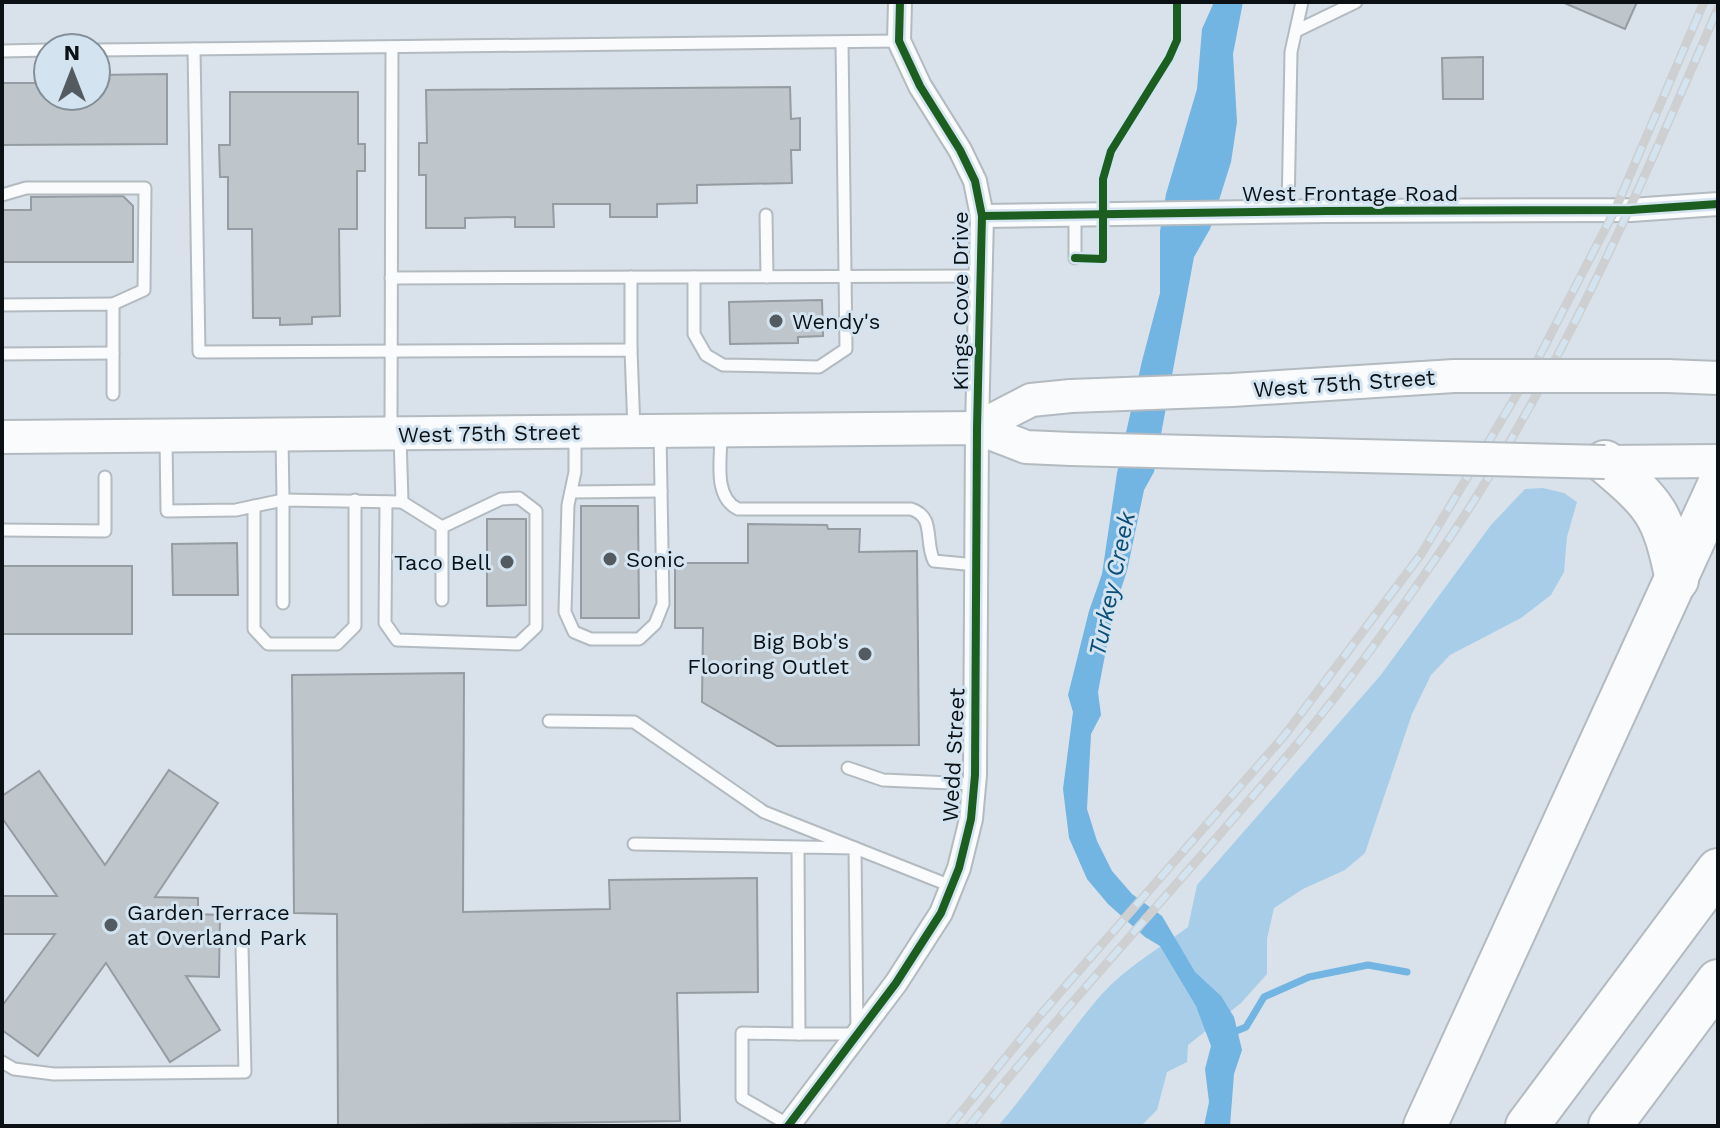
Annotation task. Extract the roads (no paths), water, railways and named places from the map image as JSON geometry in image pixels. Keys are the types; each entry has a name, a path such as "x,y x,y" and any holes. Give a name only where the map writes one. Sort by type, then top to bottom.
{"highway":[{"path":"1605,462 1653,507 1668,536 1677,580"},
{"path":"1425,1126 1718,487"},
{"path":"1527,1126 1718,870"},
{"path":"1610,1126 1718,981"}],"main road":[{"name":"West 75th Street","path":"977,428 1031,400 1071,396 1232,390 1454,376 1718,378"},
{"name":"West 75th Street","path":"2,437 977,428 1026,447 1605,462 1718,461"}],"street":[{"name":"Kings Cove Drive","path":"900,2 899,41 920,86 960,150 975,181 982,216 977,428"},
{"name":"West Frontage Road","path":"982,216 1631,210 1718,204"},
{"name":"Wedd Street","path":"788,1126 917,953 941,913 971,819 974,784 977,428"}],"lane":[{"path":"1288,211 1291,52 1302,2"},
{"path":"1296,31 1356,2"},
{"path":"112,50 899,41"},
{"path":"694,277 694,334 706,355 723,365 819,367 846,349 842,42"},
{"path":"392,47 391,352 402,502"},
{"path":"194,49 199,352 631,350"},
{"path":"2,51 32,50"},
{"path":"2,195 26,188 145,188 144,290 113,304 2,305"},
{"path":"1075,214 1075,258"},
{"path":"766,215 767,277"},
{"path":"391,278 981,276"},
{"path":"575,432 575,472 568,505 565,612 574,632 591,639 639,639 655,624 663,604 661,491 631,350 631,277"},
{"path":"113,304 113,394"},
{"path":"2,354 113,353"},
{"path":"721,430 722,490 732,506 738,509 911,509 923,514 926,520 934,561 976,565"},
{"path":"282,434 283,603"},
{"path":"166,435 167,511 236,510 283,500 402,502 442,527"},
{"path":"2,530 105,531 105,477"},
{"path":"571,492 661,491"},
{"path":"386,502 385,623 397,640 518,644 536,627 536,511 519,498 501,499 442,527"},
{"path":"254,506 254,629 268,644 337,644 355,626 355,500"},
{"path":"442,527 442,600"},
{"path":"549,721 634,722 764,812 951,886"},
{"path":"848,768 883,780 974,784"},
{"path":"634,844 855,848"},
{"path":"798,847 799,1034"},
{"path":"788,1126 742,1098 742,1033 857,1034 855,848"},
{"path":"2,1062 14,1069 54,1074 245,1072 242,946"}],"water":[{"name":"Turkey Creek","path":"1214,2 1243,2 1233,54 1237,122 1231,162 1210,229 1194,257 1154,472 1144,490 1127,571 1113,613 1098,692 1101,715 1091,734 1087,809 1097,841 1112,871 1132,894 1162,916 1195,972 1221,996 1234,1017 1242,1050 1234,1074 1230,1126 1204,1126 1209,1102 1205,1069 1211,1046 1196,1006 1160,946 1145,937 1108,904 1087,879 1069,838 1063,789 1073,712 1068,695 1089,611 1102,574 1117,473 1160,293 1160,231 1166,194 1197,89 1202,29"}],"waterway":[{"path":"1229,1034 1246,1027 1264,997 1309,977 1368,965 1407,972"}],"railway":[{"path":"950,1126 1042,1013 1284,736 1422,553 1538,359 1615,210 1704,2"},
{"path":"969,1126 1312,726 1436,558 1479,493 1555,359 1624,221 1718,8"}],"place":[{"name":"Wendy's","path":"776,321"},
{"name":"Sonic","path":"610,559"},
{"name":"Taco Bell","path":"507,562"},
{"name":"Big Bob's Flooring Outlet","path":"865,654"},
{"name":"Garden Terrace at Overland Park","path":"111,925"}]}
